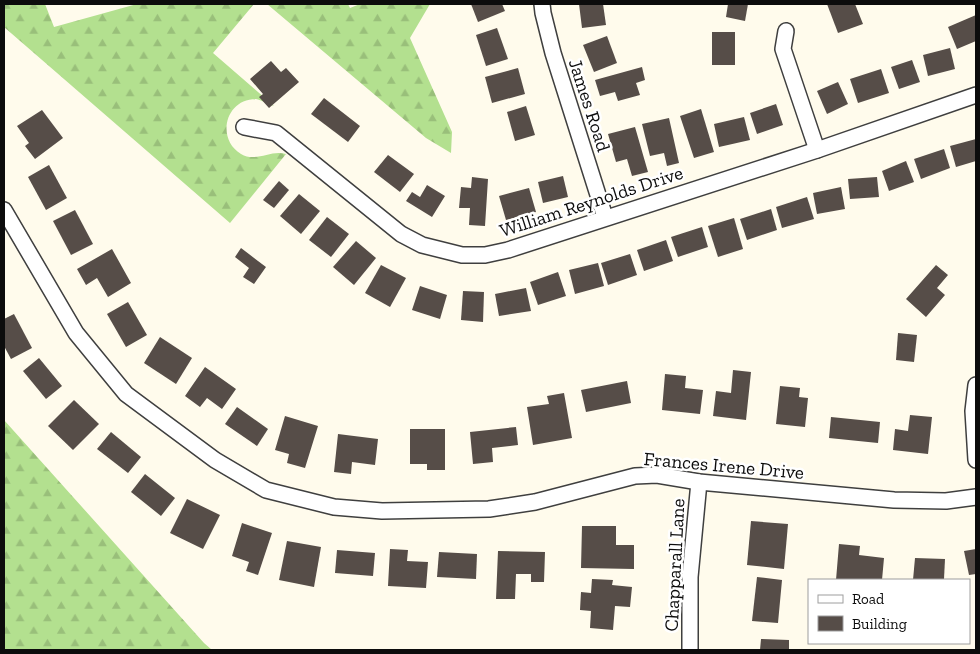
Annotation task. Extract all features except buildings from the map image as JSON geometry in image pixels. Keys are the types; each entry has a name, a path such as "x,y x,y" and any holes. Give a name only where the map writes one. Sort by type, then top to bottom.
{"street":[{"name":"James Road","path":"542,4 542,13 553,54 605,218"},
{"path":"786,31 783,49 817,150"},
{"name":"William Reynolds Drive","path":"244,127 276,133 401,234 441,252 462,255 485,255 508,250 817,150 976,95"},
{"name":"Frances Irene Drive","path":"4,210 76,333 126,394 215,460 266,490 334,507 382,510 489,509 535,502 635,476 657,475 699,482 894,500 946,501 976,497"},
{"path":"976,384 973,411 976,460"},
{"name":"Chapparall Lane","path":"690,650 690,577 699,482"}],"green space":[{"path":"4,4 45,4 54,27 137,4 254,4 213,53 274,106 256,99 237,105 231,112 228,121 228,139 233,147 241,154 247,156 258,157 275,153 286,154 230,223 4,27"},
{"path":"267,4 348,4 350,8 360,4 430,4 410,38 452,132 451,153 426,138"},
{"path":"4,420 204,643 212,650 4,650"}]}
